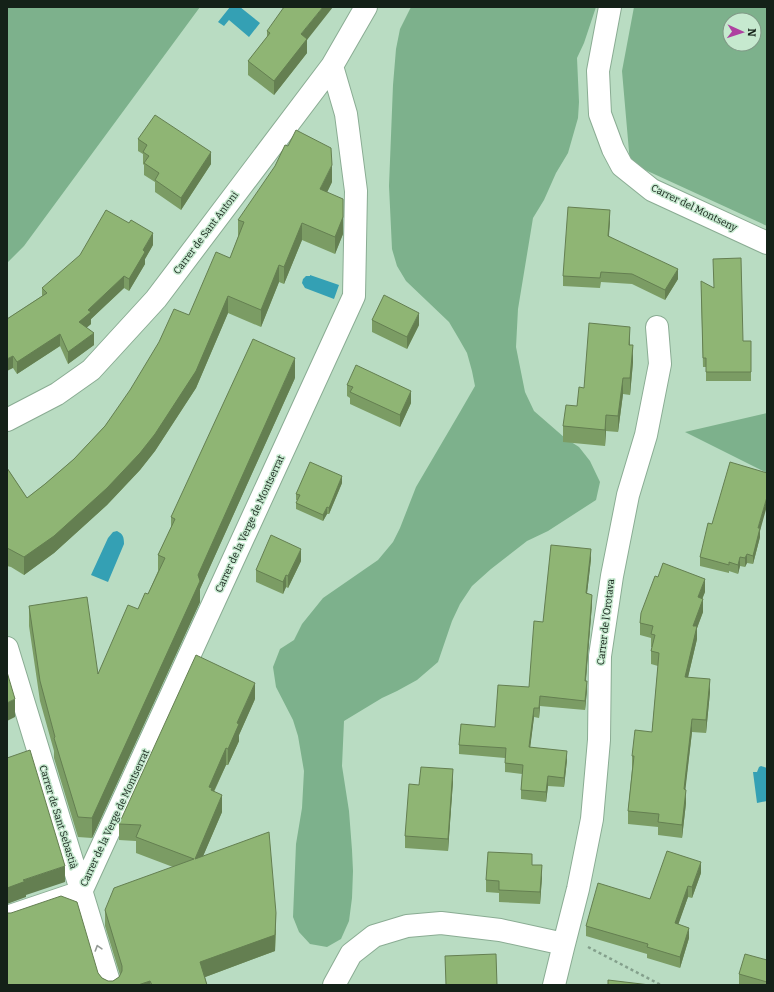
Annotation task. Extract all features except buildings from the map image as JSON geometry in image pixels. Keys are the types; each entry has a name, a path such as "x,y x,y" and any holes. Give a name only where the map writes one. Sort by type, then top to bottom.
{"street":[{"name":"Carrer de Sant Antoni","path":"7,420 57,394 92,370 156,299 332,66 366,7"},
{"name":"Carrer del Montseny","path":"610,7 598,71 600,114 613,149 622,166 652,190 767,243"},
{"name":"Carrer de la Verge de Montserrat","path":"7,917 81,892 354,296 356,191 346,114 332,66"},
{"name":"Carrer de l'Orotava","path":"554,985 578,889 592,819 599,740 600,656 612,576 628,495 646,435 660,364 657,327"},
{"name":"Carrer de Sant Sebastià","path":"7,648 110,985"},
{"path":"334,985 351,954 374,936 407,926 441,923 500,930 564,944"}],"path":[{"path":"564,944 585,946 661,985"}],"green space":[{"path":"7,7 200,7 24,246 7,263"},
{"path":"411,7 596,7 584,43 577,58 579,102 578,118 568,153 533,218 518,309 516,347 525,392 534,411 565,438 579,447 590,461 600,482 596,500 548,531 527,541 472,586 460,604 452,621 438,662 417,680 382,698 344,721 342,766 349,811 352,850 352,898 349,921 341,939 327,947 310,944 299,932 293,917 296,844 302,808 304,771 298,736 293,720 276,687 273,667 280,649 294,640 302,624 323,598 378,560 393,542 416,487 475,386 467,353 449,322 406,281 397,266 392,249 389,186 393,85 396,49 400,29"},
{"path":"634,7 767,7 767,226 630,163 622,71"},
{"path":"767,413 767,473 685,432"}],"water":[{"path":"230,7 240,7 260,23 249,37 229,20 224,26 218,22"},
{"path":"310,275 339,285 334,299 305,288 302,283 303,279"},
{"path":"117,531 123,536 124,544 108,582 91,575 108,538 113,532"},
{"path":"761,766 767,768 767,801 757,803 753,772 757,772"}]}
